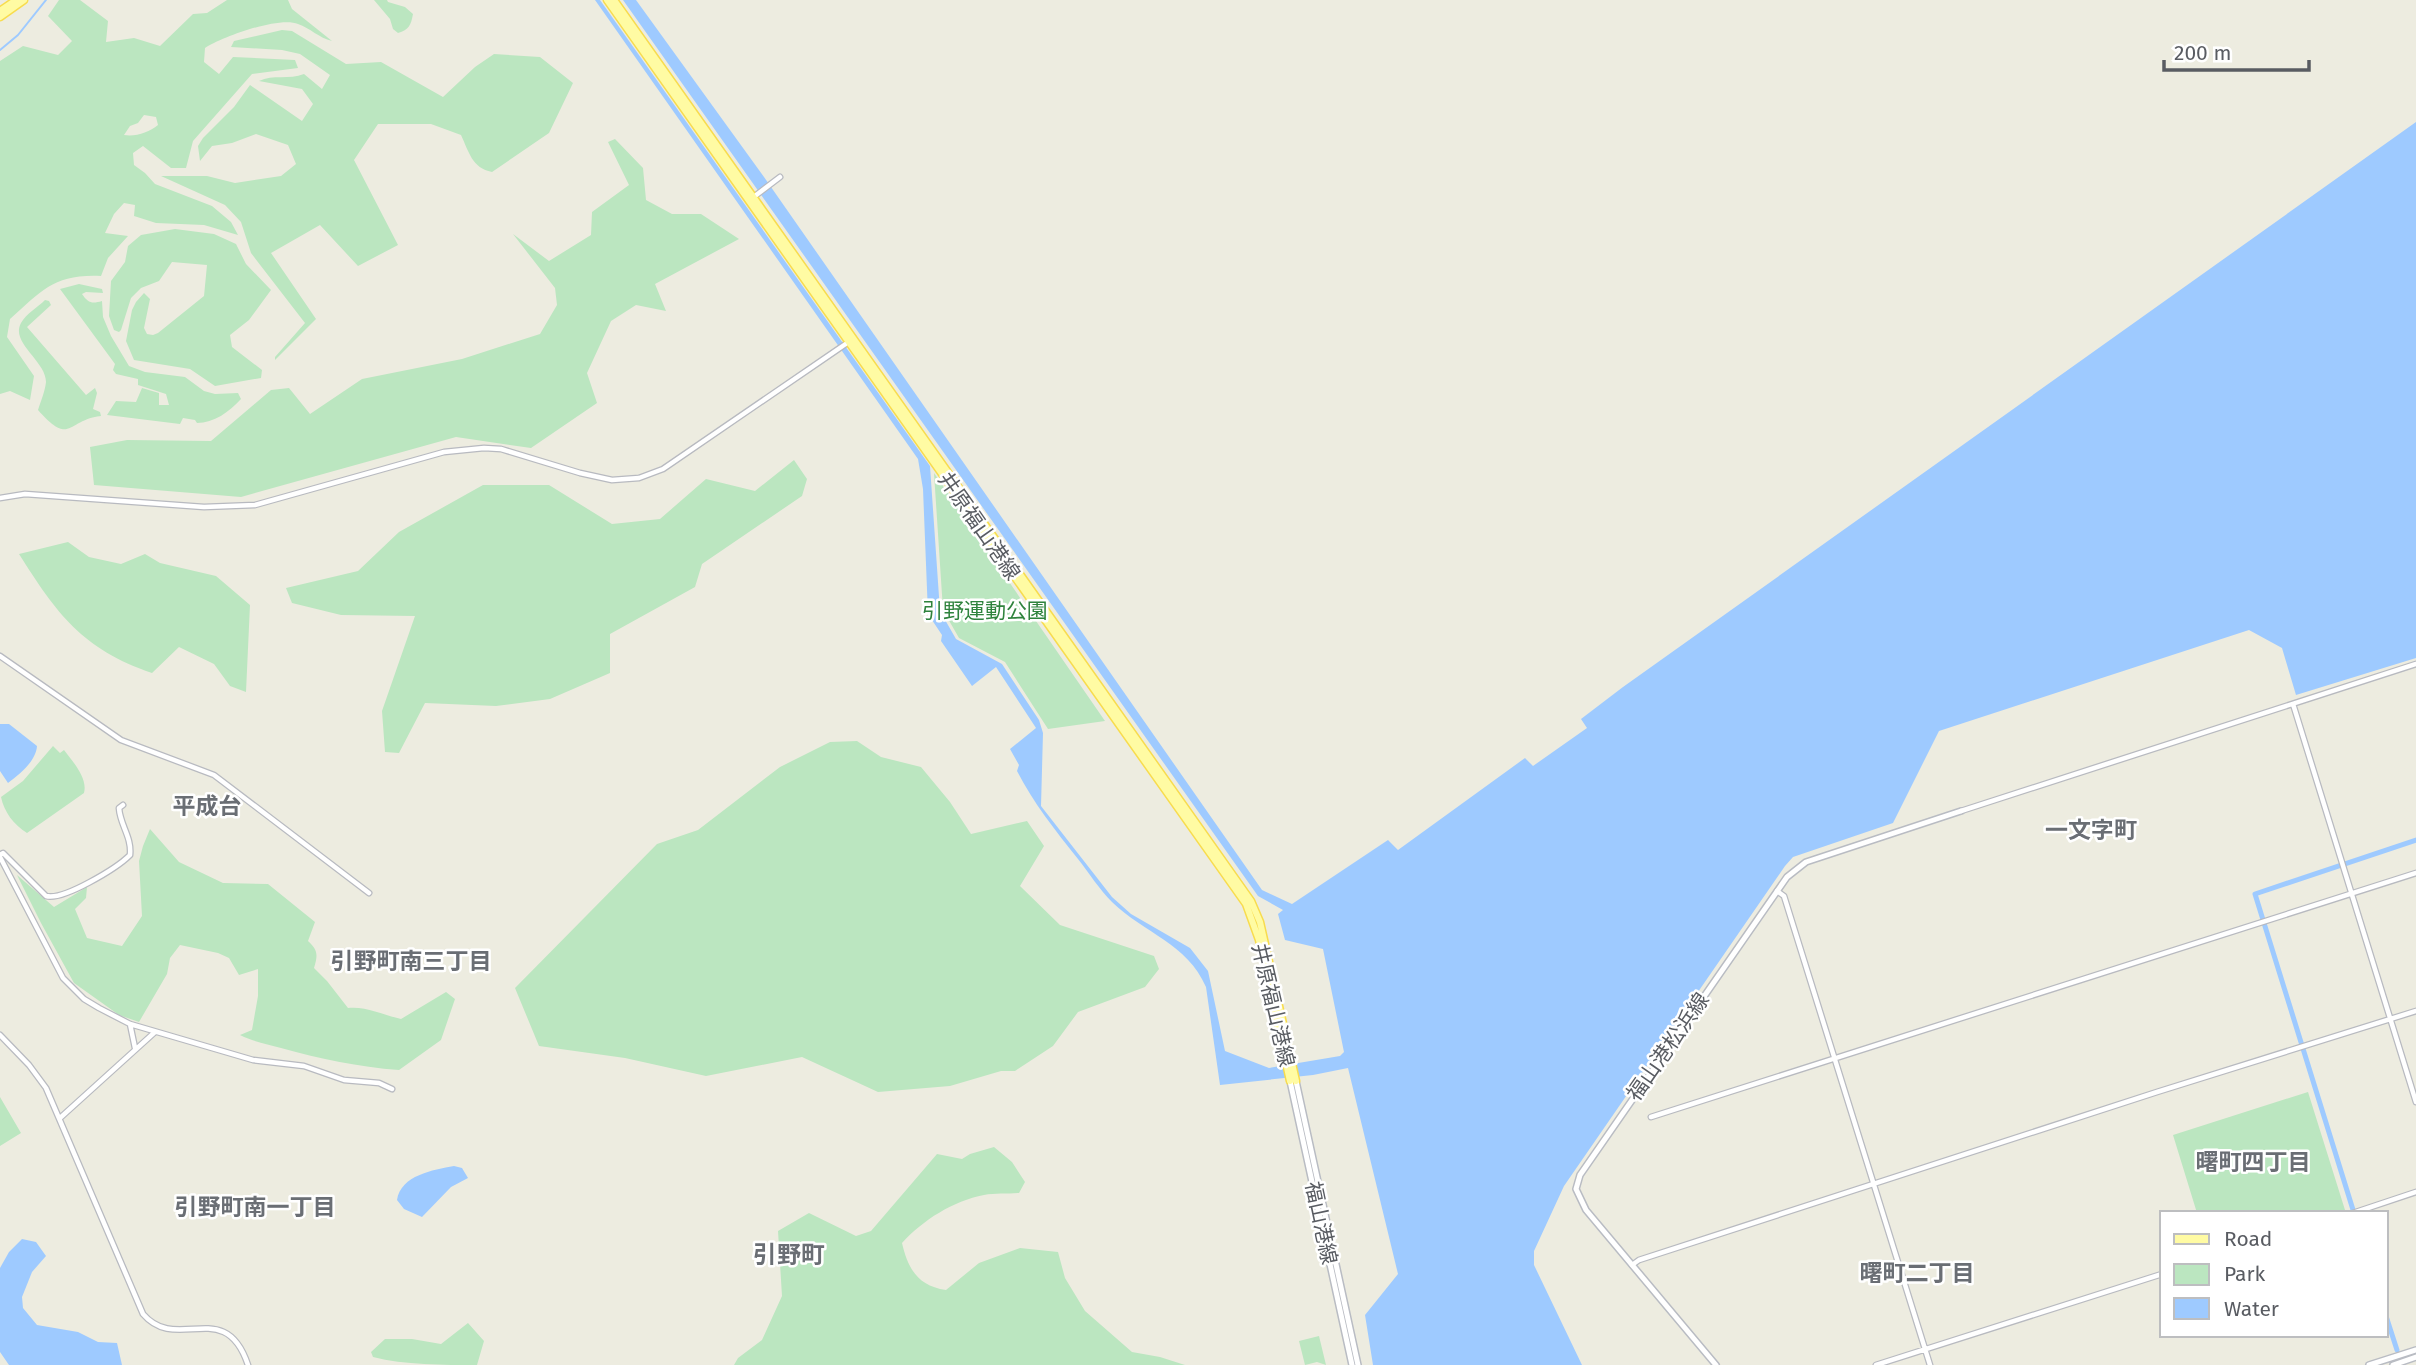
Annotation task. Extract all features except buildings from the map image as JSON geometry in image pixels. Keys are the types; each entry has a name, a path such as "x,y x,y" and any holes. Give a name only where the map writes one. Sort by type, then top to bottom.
{"main road":[{"path":"0,11 16,0"},
{"path":"0,17 24,0"},
{"name":"井原福山港線","path":"607,0 753,198"},
{"name":"井原福山港線","path":"614,0 851,341 1251,901 1260,922 1293,1080"},
{"name":"福山港松浜線","path":"1716,1365 1586,1210 1577,1194 1577,1181 1787,877 1806,862 1961,811"},
{"name":"福山港線","path":"1293,1080 1352,1365"},
{"name":"福山港線","path":"1293,1080 1358,1365"},
{"path":"2369,1365 2416,1350"},
{"path":"2393,1365 2416,1357"}],"street":[{"path":"753,198 780,177"},
{"path":"0,498 25,494 204,507 255,505 443,452 484,448 501,449 612,480 639,478 663,469 851,341"},
{"path":"0,656 121,740 214,775 369,893"},
{"path":"1961,811 2416,664"},
{"path":"2293,704 2416,1102"},
{"path":"123,805 119,808 119,814 131,844 131,855 92,881 61,896 46,896 3,853 0,856 64,978 84,999 130,1024 253,1060 289,1063 344,1080 379,1083 392,1089"},
{"path":"1651,1117 2416,873"},
{"path":"1777,890 1784,896 1930,1365"},
{"path":"1632,1265 1677,1247 1873,1183 2416,1011"},
{"path":"130,1024 135,1049"},
{"path":"60,1118 156,1031"},
{"path":"0,1035 38,1076 60,1118 143,1314 152,1323 164,1328 226,1332 241,1346 248,1365"},
{"path":"2357,1211 2416,1192"},
{"path":"1876,1365 2160,1274"}],"green space":[{"path":"59,0 80,0 108,21 106,42 134,38 160,46 193,14 207,13 227,0 288,0 292,9 332,41 289,22 237,33 205,48 204,62 219,74 233,57 295,60 298,68 252,74 193,141 186,168 171,168 143,146 133,153 134,165 155,184 212,206 231,222 238,235 204,225 156,223 134,216 135,205 124,203 114,214 105,233 128,236 108,258 101,276 60,281 41,292 10,319 7,337 34,376 30,400 10,391 0,394 0,61 23,46 58,55 72,41 48,16","holes":["144,115 156,117 158,125 151,130 138,135 124,135 130,126 138,123"]},
{"path":"374,0 387,0 405,7 413,14 409,27 398,33"},
{"path":"282,30 292,31 346,64 381,62 443,97 475,67 494,54 540,57 573,83 549,133 492,172 476,163 461,135 431,124 378,124 354,160 398,245 358,266 320,225 271,253 316,319 275,360 305,323 251,253 241,222 225,205 161,176 207,176 235,183 281,176 296,164 288,145 256,134 232,143 212,146 200,161 198,146 250,85 302,121 313,104 302,89 259,81 304,74 322,89 330,75 300,54 282,50 231,47 234,41"},
{"path":"615,139 643,168 646,200 672,214 701,214 739,239 655,284 666,311 636,305 611,321 587,373 597,403 531,448 456,437 241,497 94,485 90,447 127,440 211,441 271,390 289,388 310,414 362,379 462,359 540,334 557,305 555,288 513,234 549,261 591,235 592,212 629,185 608,142"},
{"path":"175,229 214,234 236,244 246,264 271,290 249,320 230,335 232,347 262,370 261,378 215,386 190,369 134,360 126,341 136,302 144,293 150,299 144,328 147,334 158,333 204,296 207,265 172,262 159,281 141,288 131,298 121,330 114,330 109,316 111,281 125,262 128,246 141,235"},
{"path":"79,284 102,289 103,293 82,294 90,302 102,301 103,317 129,366 145,372 185,377 204,391 215,394 238,393 241,399 221,416 203,423 183,418 180,424 107,415 116,401 136,402 142,388 159,393 159,405 169,405 166,394 138,385 138,379 116,374 113,370 115,364 60,289"},
{"path":"45,300 51,305 27,327 86,395 95,388 97,393 93,409 100,412 101,416 63,429 49,421 38,410 46,382 44,374 20,338 21,323"},
{"path":"794,460 807,479 802,496 702,564 695,587 610,634 610,673 550,699 496,706 425,703 399,753 385,752 382,711 415,616 341,615 292,603 286,588 358,571 399,532 483,485 549,485 612,524 660,519 706,479 755,491"},
{"name":"引野運動公園","path":"934,473 1105,721 1048,729 1005,662 959,638 943,610"},
{"path":"68,542 89,557 121,564 145,554 160,563 216,576 250,605 246,692 230,686 214,664 179,647 152,673 107,653 89,641 59,612 19,554"},
{"path":"857,741 881,757 921,767 950,802 971,834 1027,821 1044,846 1020,886 1060,925 1154,956 1159,969 1145,987 1078,1012 1053,1046 1015,1071 1001,1071 950,1086 878,1092 802,1057 706,1076 625,1058 539,1046 515,988 657,844 698,830 780,767 830,742"},
{"path":"53,746 60,753 64,750 75,765 84,782 84,793 27,833 10,818 1,797 23,781"},
{"path":"150,829 179,862 223,883 268,884 315,922 308,941 316,953 314,968 348,1008 368,1010 401,1019 446,992 455,999 441,1040 399,1070 340,1062 250,1039 240,1035 252,1030 258,996 258,969 239,975 229,958 180,945 170,958 167,974 139,1022 119,1015 74,983 17,875 54,907 87,887 86,898 75,909 87,938 122,946 142,916 139,861"},
{"path":"2308,1092 2345,1210 2196,1211 2173,1135"},
{"path":"0,1097 21,1133 0,1146"},
{"path":"994,1147 1012,1162 1025,1182 1019,1193 988,1194 972,1198 939,1213 919,1227 902,1243 907,1261 916,1275 928,1285 946,1290 979,1263 1020,1248 1058,1252 1065,1278 1085,1311 1132,1352 1185,1365 734,1365 738,1358 762,1340 782,1296 778,1231 809,1213 856,1236 871,1231 937,1154 962,1159"},
{"path":"468,1323 484,1341 477,1365 398,1362 373,1357 371,1352 385,1339 412,1339 441,1344"},
{"path":"1319,1336 1326,1365 1317,1362 1305,1365 1299,1341"}],"water":[{"path":"595,0 600,0 930,466 940,611 956,639 1002,664 1039,720 1043,733 1041,806 1112,897 1131,914 1190,948 1208,971 1225,1051 1269,1068 1340,1056 1344,1052 1323,949 1285,940 1278,914 1283,910 1258,896 623,0 636,0 764,177 1262,890 1292,904 1388,840 1398,850 1525,758 1533,766 1587,728 1581,719 1623,687 2416,122 2416,658 2296,695 2282,648 2249,630 1939,731 1893,823 1793,857 1785,866 1564,1186 1534,1251 1534,1265 1582,1365 1373,1365 1365,1315 1398,1274 1348,1068 1313,1075 1220,1085 1206,987 1198,972 1177,949 1112,902 1038,806 1017,771 1019,765 1010,749 1036,728 996,667 972,686 941,641 942,635 928,614 923,489 918,459"},
{"path":"0,724 9,724 37,746 31,762 8,783 0,771"},
{"path":"454,1166 462,1168 468,1178 451,1187 422,1217 404,1209 397,1200 411,1179"},
{"path":"22,1239 36,1242 46,1256 32,1272 22,1297 23,1308 37,1325 78,1332 98,1342 117,1343 122,1365 9,1365 0,1352 0,1268 9,1252"}],"waterway":[{"path":"0,50 18,35 46,0"},
{"path":"2353,1211 2255,894 2416,840"},
{"path":"2388,1322 2397,1350"}],"district":[{"name":"平成台","path":"207,806"},
{"name":"一文字町","path":"2091,830"},
{"name":"引野町南三丁目","path":"411,961"},
{"name":"曙町四丁目","path":"2253,1162"},
{"name":"引野町南一丁目","path":"255,1207"},
{"name":"引野町","path":"789,1255"},
{"name":"曙町二丁目","path":"1917,1273"}]}
